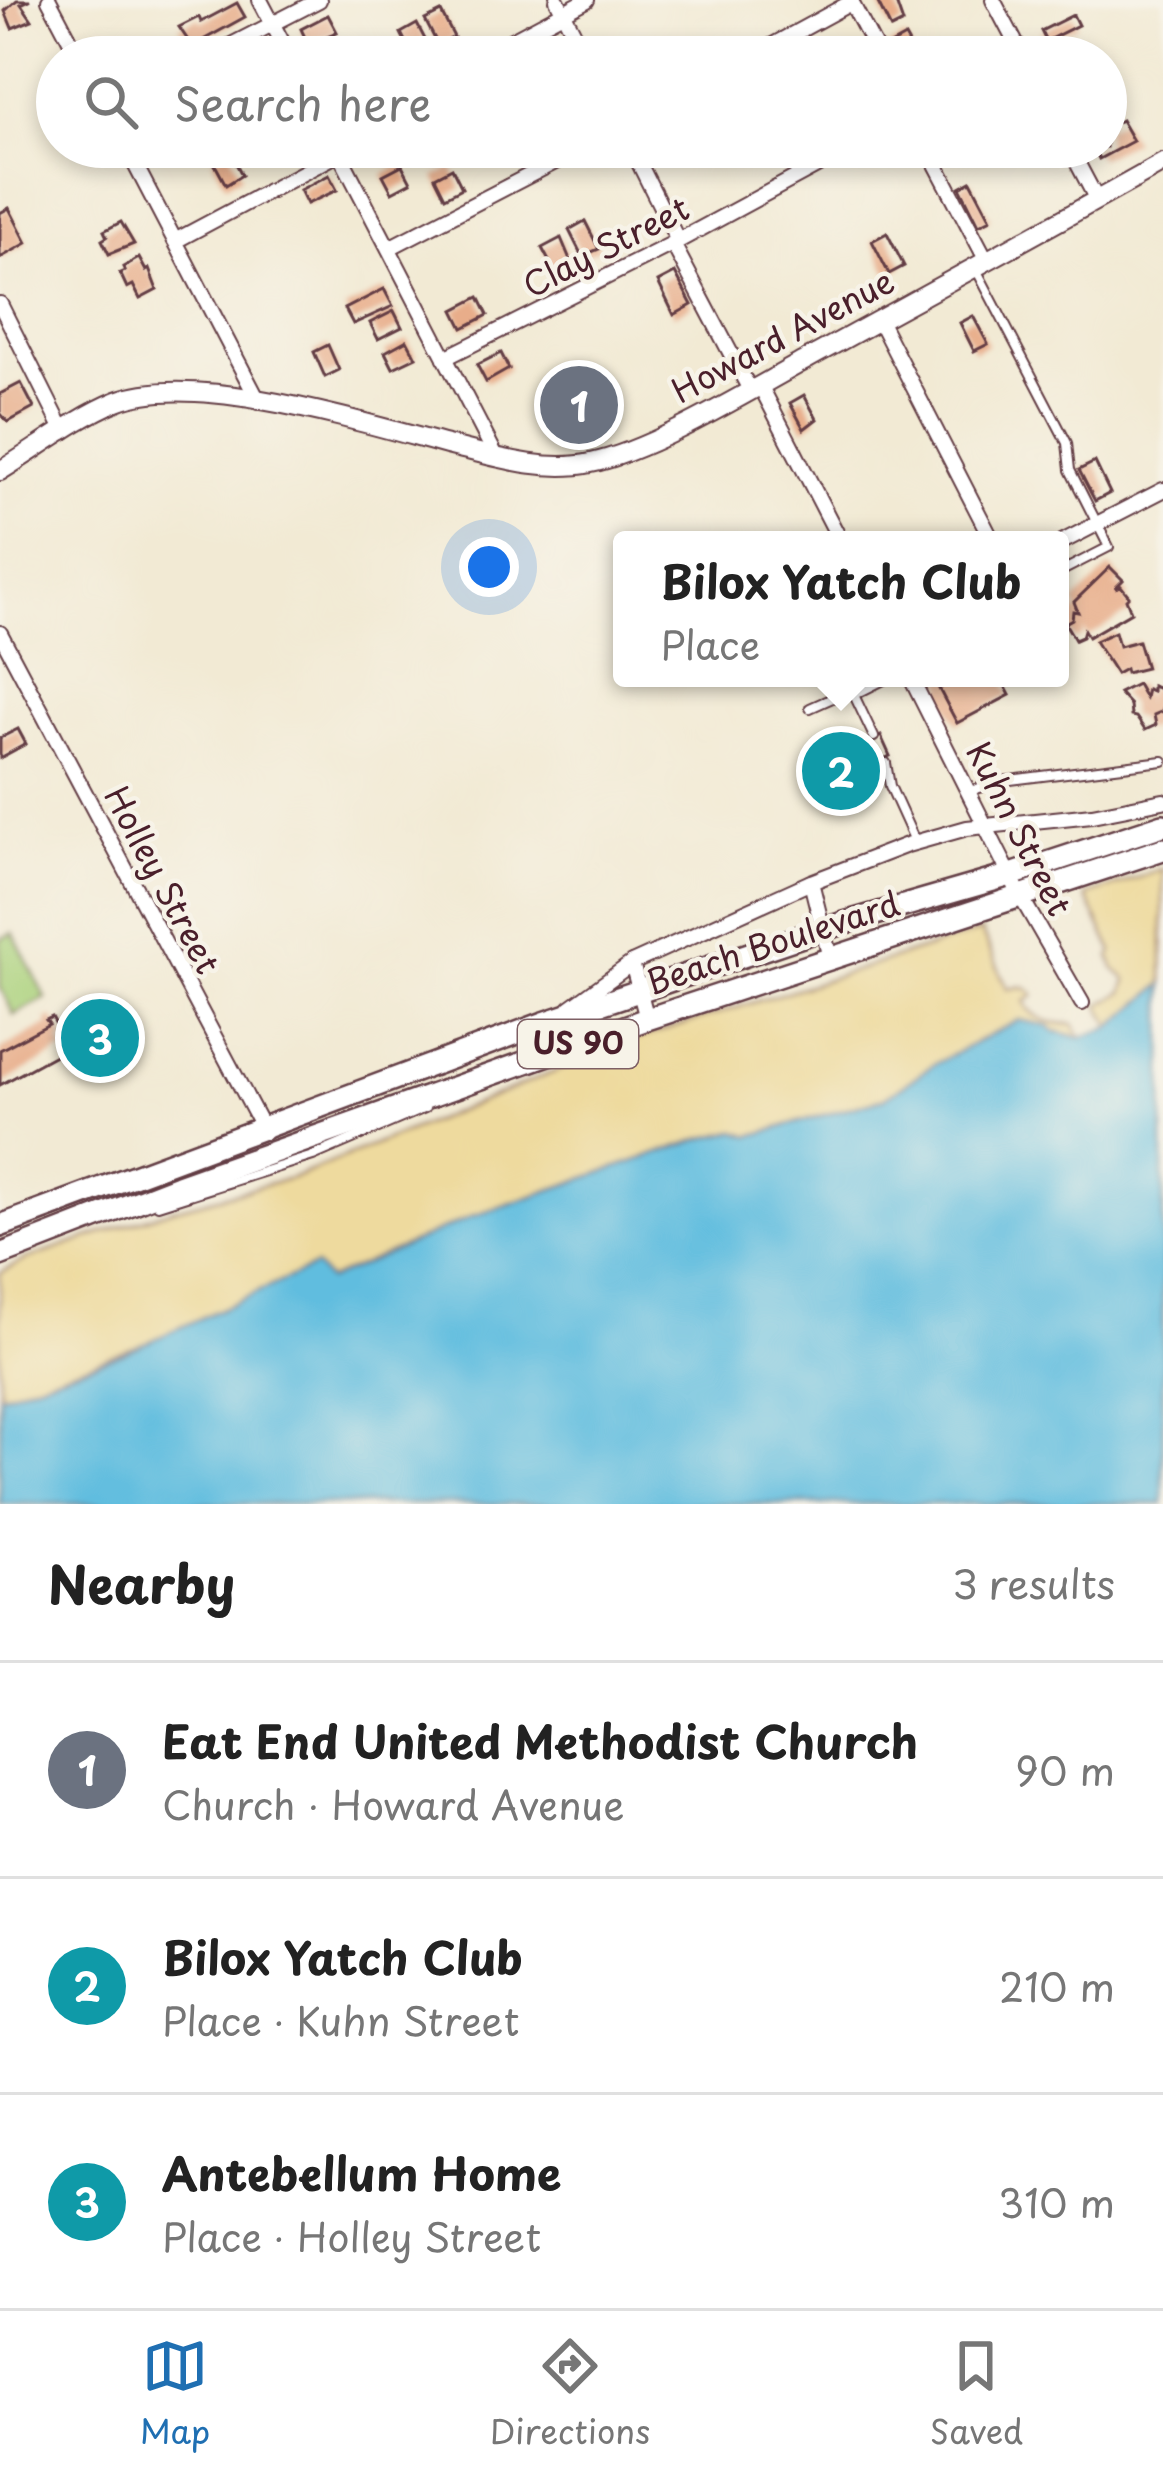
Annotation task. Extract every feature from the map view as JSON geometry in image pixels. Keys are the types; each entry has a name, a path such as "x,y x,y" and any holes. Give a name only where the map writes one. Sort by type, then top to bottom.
{"main road":[{"name":"Howard Avenue","path":"0,471 117,401 142,394 214,394 538,464 589,463 625,452 755,388 1163,163"},
{"name":"Beach Boulevard","path":"0,1226 544,1023 820,930 1163,825"},
{"name":"Beach Boulevard","path":"0,1256 647,1019 1163,849"}],"street":[{"path":"50,0 68,36"},
{"path":"260,0 279,36"},
{"path":"249,36 319,0"},
{"path":"513,36 561,6 587,0"},
{"path":"993,0 1011,36"},
{"path":"788,36 851,1 869,36"},
{"path":"561,6 576,36"},
{"path":"137,168 260,402"},
{"path":"175,241 306,168"},
{"path":"347,168 496,456"},
{"path":"388,248 543,168"},
{"path":"641,168 676,243 835,531"},
{"name":"Clay Street","path":"446,358 814,168"},
{"path":"937,168 981,264"},
{"path":"1081,168 1097,200"},
{"path":"0,304 64,432"},
{"path":"879,320 987,531"},
{"path":"1069,538 1163,490"},
{"name":"Holley Street","path":"0,633 275,1153"},
{"name":"Kuhn Street","path":"916,687 1082,1004"},
{"path":"544,1023 632,963 812,882 916,842 986,826 1092,815 1163,801"},
{"path":"812,882 830,958"},
{"path":"632,963 647,1019"}],"lane":[{"path":"981,264 1066,442 1070,470 1109,547 1069,567"},
{"path":"854,695 870,687"},
{"path":"810,708 848,691 874,737"},
{"path":"969,791 1002,781 1163,760"},
{"path":"886,763 890,786 916,842"},
{"path":"35,1240 314,1156 409,1117 456,1087"}],"green space":[{"path":"13,933 46,998 14,1015 0,987 0,939"}],"sand":[{"path":"1163,869 1163,984 1112,1027 1100,1005 1123,992 1127,980 1114,968 1113,952 1086,896"},
{"path":"981,931 1008,989 1029,989 1034,995 1025,1002 1034,1013 1052,1022 1074,1024 1081,1038 1054,1031 981,1039 884,1098 751,1136 736,1131 701,1139 474,1216 327,1280 0,1395 0,1273 28,1259 169,1210 298,1176 630,1041"}],"water":[{"path":"1163,984 1163,1504 0,1504 0,1395 124,1353 315,1266 328,1280 474,1216 701,1139 736,1131 751,1136 884,1098 933,1065 1019,1020 1081,1038 1112,1027"}],"building":[{"path":"17,0 30,0 21,4 32,20 12,28 5,11"},
{"path":"895,0 903,23 891,29 878,3"},
{"path":"237,3 245,17 210,36 185,36 179,27 199,17 201,22"},
{"path":"441,12 453,36 433,36 425,20"},
{"path":"328,15 337,32 304,36 301,29"},
{"path":"1073,15 1078,25 1056,36 1044,36 1041,31"},
{"path":"417,24 423,36 402,36"},
{"path":"217,168 238,168 242,175 226,185"},
{"path":"404,168 411,182 392,192 383,175"},
{"path":"452,168 462,188 445,197 435,177"},
{"path":"329,175 337,190 307,204 300,190"},
{"path":"971,181 991,219 979,225 960,187"},
{"path":"9,208 27,243 0,258 0,213"},
{"path":"585,221 599,249 582,256 569,230"},
{"path":"121,222 134,244 109,254 102,240 107,237 104,231"},
{"path":"887,233 904,266 889,274 872,241"},
{"path":"561,238 571,262 555,272 542,248"},
{"path":"139,258 157,290 140,299 120,273"},
{"path":"675,273 692,305 674,315 658,282"},
{"path":"384,289 393,306 353,324 345,309"},
{"path":"479,297 488,315 463,328 454,310"},
{"path":"394,311 402,327 378,339 370,323"},
{"path":"973,316 988,344 974,351 960,323"},
{"path":"407,340 416,357 393,368 385,352"},
{"path":"328,345 339,370 325,377 314,352"},
{"path":"501,353 509,369 486,382 477,365"},
{"path":"21,383 34,408 8,422 0,413 0,394"},
{"path":"804,395 817,419 804,429 790,403"},
{"path":"1095,462 1110,493 1095,501 1079,470"},
{"path":"1110,567 1123,580 1115,588 1121,586 1129,596 1131,612 1088,637 1084,630 1075,640 1069,630 1073,611 1078,612 1074,602"},
{"path":"1115,632 1119,646 1138,641 1146,668 1116,674 1095,641"},
{"path":"1137,684 1145,698 1152,686 1163,690 1163,711 1154,715 1156,725 1145,730 1119,693"},
{"path":"1006,687 1010,695 957,723 939,689"},
{"path":"18,729 26,744 0,758 0,738"},
{"path":"881,736 890,756 868,766 877,786 834,807 807,760 854,737 859,747"},
{"path":"102,1002 124,1046 95,1060 73,1023 81,1019 78,1014"},
{"path":"52,1017 64,1039 59,1042 64,1050 0,1085 0,1050 49,1024 46,1020"}],"place":[{"name":"Eat End United Methodist Church","path":"579,405"},
{"name":"Bilox Yatch Club","path":"841,771"},
{"name":"Antebellum Home","path":"100,1038"}]}
